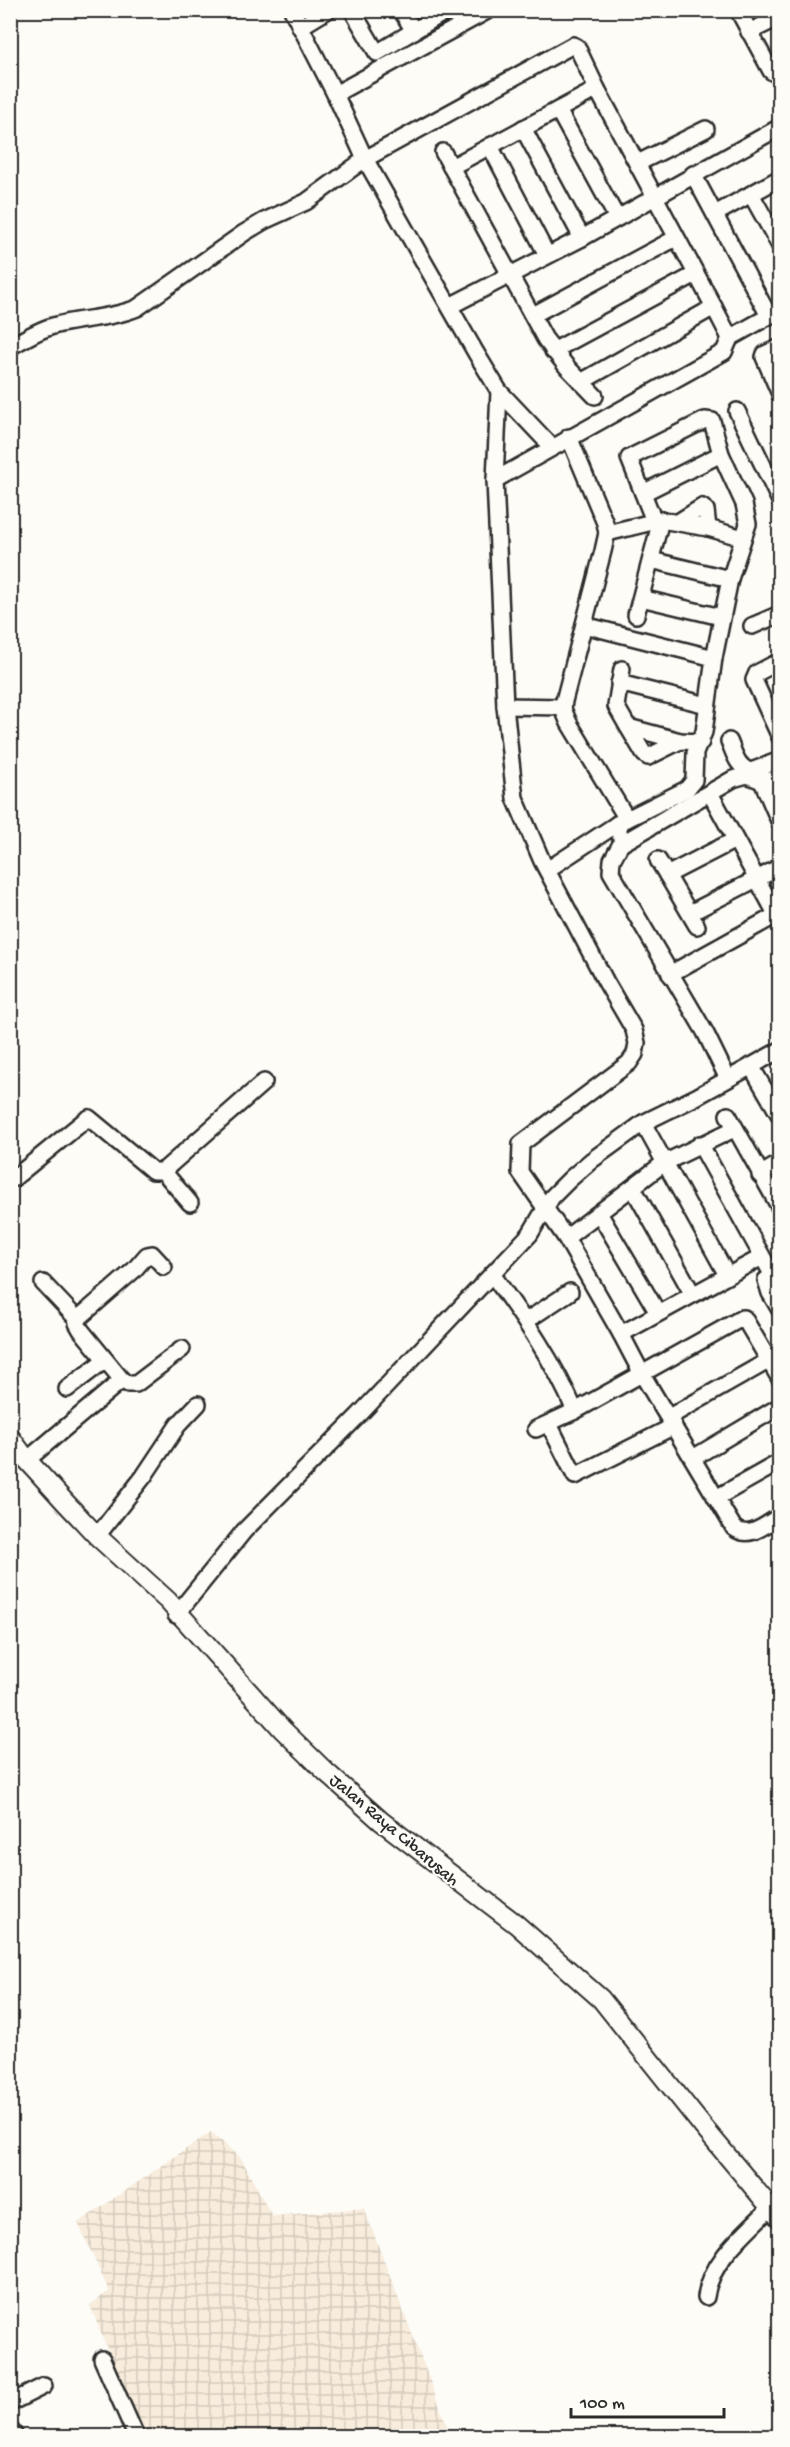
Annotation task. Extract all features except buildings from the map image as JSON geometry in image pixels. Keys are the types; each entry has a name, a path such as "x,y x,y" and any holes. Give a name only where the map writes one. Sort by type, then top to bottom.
{"main road":[{"name":"Jalan Raya Cibarusah","path":"10,1437 27,1460 97,1536 172,1608 282,1728 326,1772 414,1847 516,1924 601,2000 776,2218"},
{"name":"Jalan Raya Cibarusah","path":"10,1443 32,1471 95,1539 149,1585"}],"street":[{"path":"292,10 365,159 499,391 552,447"},
{"path":"300,27 328,10"},
{"path":"352,10 377,53 448,10"},
{"path":"401,10 414,31"},
{"path":"335,94 489,10"},
{"path":"738,10 771,70 774,73 780,71"},
{"path":"749,32 780,17"},
{"path":"10,347 34,333 54,326 120,315 137,308 244,233 306,202 365,159 570,45 577,47 597,89 730,338"},
{"path":"451,167 597,89"},
{"path":"558,110 617,218"},
{"path":"450,306 582,238 780,127"},
{"path":"523,128 582,238"},
{"path":"638,163 706,129"},
{"path":"490,146 548,255"},
{"path":"443,152 553,351 595,396"},
{"path":"495,480 724,352 730,338 774,313 714,214 693,174"},
{"path":"714,214 780,178"},
{"path":"751,194 780,246"},
{"path":"533,315 676,238"},
{"path":"553,351 696,274"},
{"path":"581,382 714,307"},
{"path":"780,347 765,354 764,357 780,394"},
{"path":"499,391 495,480 505,706 515,798 547,870 634,1030 637,1043 635,1054 628,1063 521,1144 520,1172 566,1238 642,1374 734,1528 744,1534 780,1516"},
{"path":"737,411 773,471 780,501"},
{"path":"547,870 622,822 687,789 694,780 695,753 701,742 721,617 730,579 747,530 746,511 722,454 714,423 707,420 626,451 657,521 651,560 636,615"},
{"path":"569,437 605,523 607,533 563,707 569,723 622,822 621,844 612,860 611,872 714,1048 728,1078"},
{"path":"644,493 722,454"},
{"path":"607,533 657,521 678,522 744,538"},
{"path":"651,560 730,579"},
{"path":"641,598 721,617"},
{"path":"753,626 780,614"},
{"path":"584,626 714,658"},
{"path":"780,661 757,673 754,680 780,737"},
{"path":"680,741 648,757 644,754 615,706 621,676 707,705"},
{"path":"505,706 563,707"},
{"path":"628,727 680,741 701,742"},
{"path":"729,741 740,766 747,771 780,760"},
{"path":"621,844 742,776 754,776 762,781 780,823"},
{"path":"762,781 780,779"},
{"path":"670,974 778,914 756,878 711,793"},
{"path":"667,875 735,840"},
{"path":"658,860 693,920 756,878 780,867"},
{"path":"540,1199 552,1197 577,1173 643,1123 696,1098 780,1050"},
{"path":"751,1066 780,1116"},
{"path":"10,1179 84,1120 89,1119 94,1120 153,1171 163,1171 264,1082"},
{"path":"566,1238 664,1163 700,1144 731,1122 780,1208"},
{"path":"643,1123 727,1275"},
{"path":"700,1144 762,1257 776,1272 766,1280 766,1284 780,1310"},
{"path":"760,1175 780,1163"},
{"path":"163,1171 190,1203"},
{"path":"633,1188 692,1293"},
{"path":"172,1608 535,1228 540,1199"},
{"path":"599,1213 658,1313"},
{"path":"78,1320 134,1270 147,1255 152,1254 164,1267"},
{"path":"621,1334 692,1293 762,1257"},
{"path":"492,1274 526,1321 554,1366 575,1411"},
{"path":"43,1283 78,1320 81,1330 122,1380 128,1384 136,1384 182,1349"},
{"path":"526,1321 570,1292"},
{"path":"768,1361 671,1421 575,1476 543,1426 575,1411 741,1318 744,1318 780,1379"},
{"path":"67,1389 105,1359"},
{"path":"27,1460 122,1380"},
{"path":"97,1536 144,1476 178,1425 198,1404"},
{"path":"693,1458 780,1406"},
{"path":"716,1498 780,1462"},
{"path":"706,2297 707,2286 718,2265 736,2243 776,2218"},
{"path":"102,2358 136,2436"},
{"path":"10,2403 44,2386"},
{"path":"10,2429 15,2436"}],"shaded area":[{"path":"211,2132 241,2158 272,2216 364,2208 451,2436 141,2436 90,2305 109,2291 78,2223"}]}
